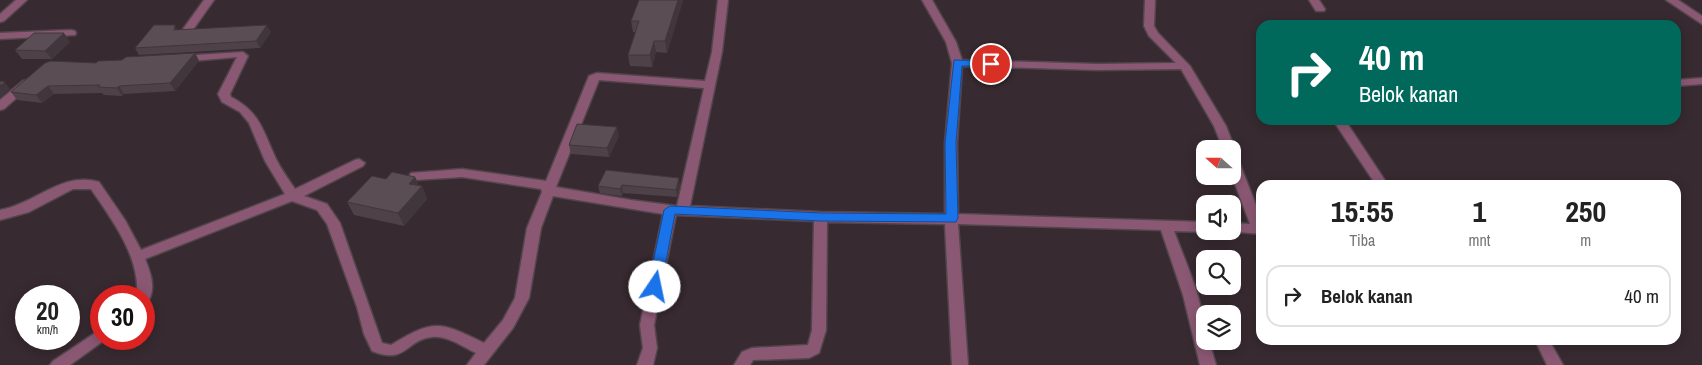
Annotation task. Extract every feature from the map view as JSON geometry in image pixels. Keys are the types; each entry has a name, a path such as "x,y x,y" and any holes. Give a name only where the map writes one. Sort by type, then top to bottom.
{"street":[{"path":"0,19 22,0"},
{"path":"186,32 209,0"},
{"path":"645,365 650,348 647,325 717,52 723,0"},
{"path":"927,0 951,42 958,62 951,143 952,218 960,365"},
{"path":"1150,0 1150,26 1154,34 1185,66 1220,126 1225,140"},
{"path":"1314,0 1320,9"},
{"path":"1671,0 1702,21"},
{"path":"0,36 71,33"},
{"path":"169,59 239,54 243,56 224,94 226,99 239,105 254,118 268,155 292,196 322,206 334,222 377,347 386,351 392,351 428,332 436,331 453,336 485,351"},
{"path":"958,62 1097,66 1185,66"},
{"path":"475,365 508,324 522,298 534,228 583,98 595,76 709,85"},
{"path":"0,106 33,78"},
{"path":"1681,83 1702,82"},
{"path":"1342,125 1379,180"},
{"path":"137,257 292,196 359,163"},
{"path":"415,176 462,173 676,209 821,217 952,218 1196,227"},
{"path":"0,215 12,213 73,184 86,182 95,185 118,219 144,271 144,285"},
{"path":"1241,182 1256,219"},
{"path":"742,365 747,356 752,354 810,352 814,349 819,330 821,217"},
{"path":"1166,226 1190,296 1208,365"},
{"path":"1241,228 1256,229"},
{"path":"58,365 90,343"},
{"path":"1545,345 1555,365"}],"building":[{"path":"639,0 678,0 665,41 654,41 650,55 628,55 639,21 631,21"},
{"path":"154,25 175,25 174,30 267,25 256,41 135,48"},
{"path":"34,33 64,33 45,51 15,50"},
{"path":"195,53 170,83 119,86 117,88 98,87 100,85 48,86 36,95 11,92 45,63 51,61 96,63 98,61 122,60 126,57"},
{"path":"577,124 617,127 607,148 569,145"},
{"path":"606,170 679,178 676,190 622,185 620,189 598,186"},
{"path":"392,172 415,177 409,184 422,186 398,213 347,202 372,176 386,179"}],"route":[{"path":"655,287 670,210 683,209 821,217 952,218 950,192 951,143 958,62 991,64"}]}
